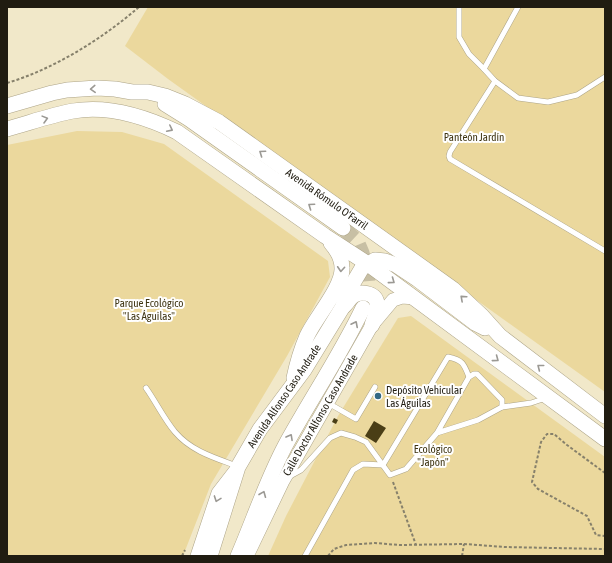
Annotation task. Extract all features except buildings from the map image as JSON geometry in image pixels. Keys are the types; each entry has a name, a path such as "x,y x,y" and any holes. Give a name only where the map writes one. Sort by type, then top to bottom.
{"main road":[{"name":"Avenida Rómulo O'Farril","path":"7,106 52,93 67,90 97,88 132,92 148,92 165,96 185,104 219,122 453,289 482,316 500,336 605,416"},
{"path":"132,92 154,99 172,108 343,228"},
{"path":"7,129 73,111 104,110 120,112 158,123 177,132 325,236 368,264 605,440"},
{"path":"293,382 299,358 307,336 339,282 343,269 337,250 325,236"},
{"path":"342,308 349,290 362,268 375,260 385,261 396,265 475,322 500,336"},
{"path":"342,308 353,296 361,293 371,295 377,302 372,325"},
{"name":"Avenida Alfonso Caso Andrade","path":"210,556 238,467 260,429 293,382 304,370 342,308"},
{"name":"Avenida Alfonso Caso Andrade","path":"238,556 272,472 304,412 353,329 363,308"},
{"path":"547,397 560,382"}],"street":[{"name":"Calle Doctor Alfonso Caso Andrade","path":"248,556 283,481 372,325 386,307 394,300 402,297 415,298"},
{"path":"197,556 218,493 238,467"}],"lane":[{"path":"459,7 459,37 468,54 494,81 518,98 548,102 577,95 605,77"},
{"path":"484,69 518,7"},
{"path":"494,81 450,152 450,159 605,251"},
{"path":"383,465 448,357 458,359 465,365 469,377"},
{"path":"283,481 301,470 330,438 341,433 354,436 366,442 390,474 406,470 436,434 469,377 474,374 477,374 502,400 502,406"},
{"path":"327,403 356,419 375,387"},
{"path":"146,388 175,432 204,454 238,467"},
{"path":"436,434 478,420 502,406 531,403 547,397"},
{"path":"305,556 353,470 363,464 383,465"}],"path":[{"path":"7,82 22,78 64,59 117,26 139,7"},
{"path":"605,473 554,434 547,434 541,442 532,482 538,489 587,516 596,535 605,536"},
{"path":"390,474 416,545"},
{"path":"328,556 334,549 346,545 375,543 416,545 464,544 504,547 605,549"},
{"path":"462,556 464,544"}],"green space":[{"name":"Panteón Jardín","path":"148,7 605,7 605,392 168,79 125,46"},
{"name":"Parque Ecológico \"Las Águilas\"","path":"77,131 122,132 164,144 328,261 330,277 287,356 211,484 183,556 7,556 7,145"},
{"name":"Ecológico \"Japón\"","path":"411,316 605,457 605,556 268,556 286,516 338,416 398,318"}],"tunnel":[{"path":"343,228 357,241 367,271 368,283 364,305"}],"place":[{"name":"Depósito Vehicular Las Águilas","path":"378,396"}]}
